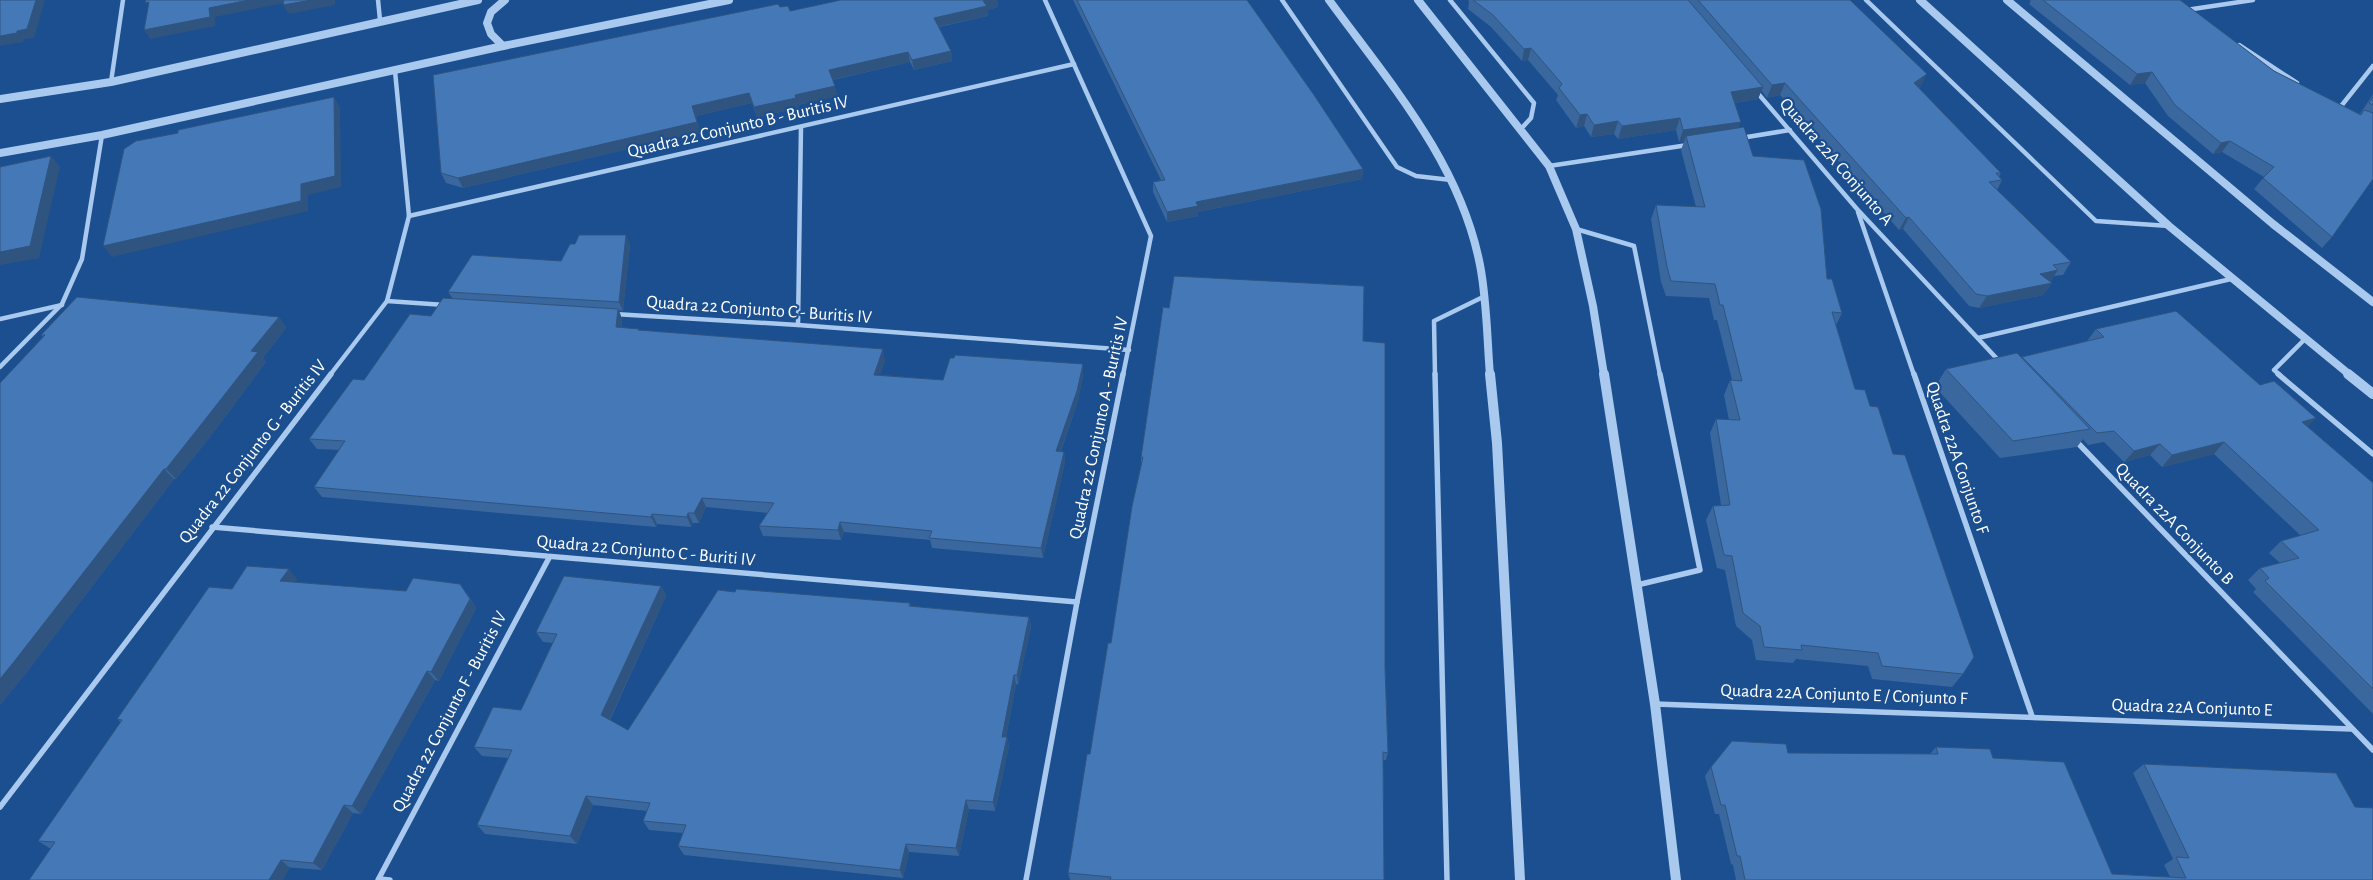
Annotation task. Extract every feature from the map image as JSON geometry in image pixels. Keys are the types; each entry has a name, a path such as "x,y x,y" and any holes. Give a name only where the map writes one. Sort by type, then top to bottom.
{"street":[{"path":"111,82 123,0"},
{"path":"378,0 380,20"},
{"path":"0,99 111,82 380,20 478,0"},
{"path":"503,46 487,32 486,26 490,14 505,0"},
{"path":"0,153 102,135 503,46 729,0"},
{"name":"Quadra 22 Conjunto A - Buritis IV","path":"1026,880 1077,602 1130,350 1151,236 1045,0"},
{"path":"1282,0 1397,167 1408,175 1421,179 1451,180"},
{"path":"1329,0 1431,140 1460,200 1480,265 1497,443 1520,880"},
{"path":"1418,0 1549,166 1576,229 1593,306 1636,585 1654,704 1676,880"},
{"path":"1450,0 1534,103 1534,112 1530,123 1520,130"},
{"path":"1866,0 2096,221 2169,226"},
{"path":"1920,0 2169,226 2373,394"},
{"path":"2007,0 2273,224 2373,302"},
{"path":"2185,10 2253,0"},
{"path":"2179,5 2193,15"},
{"path":"2234,41 2306,89"},
{"name":"Quadra 22 Conjunto B - Buritis IV","path":"409,216 1074,64"},
{"path":"2338,110 2373,66"},
{"name":"Quadra 22 Conjunto G - Buritis IV","path":"0,807 212,527 387,301 409,216 395,71"},
{"name":"Quadra 22A Conjunto A","path":"1753,87 1857,209 1978,338"},
{"path":"2330,105 2347,114"},
{"path":"798,325 801,127"},
{"path":"1732,139 1790,130"},
{"path":"0,367 62,304 82,259 102,135"},
{"path":"1549,166 1693,145"},
{"name":"Quadra 22A Conjunto F","path":"1857,209 2032,716"},
{"path":"1576,229 1634,246 1700,570 1636,585"},
{"path":"1978,338 2231,279"},
{"path":"1447,880 1434,321 1484,297"},
{"path":"387,301 456,305"},
{"path":"0,319 62,304"},
{"name":"Quadra 22 Conjunto C - Buritis IV","path":"612,314 798,325 1130,350"},
{"path":"1978,338 2005,366"},
{"path":"2305,339 2274,370 2373,454"},
{"name":"Quadra 22A Conjunto B","path":"2073,438 2373,750"},
{"name":"Quadra 22 Conjunto C - Buriti IV","path":"212,527 549,558 1077,602"},
{"name":"Quadra 22 Conjunto F - Buritis IV","path":"378,879 549,558"},
{"name":"Quadra 22A Conjunto E / Conjunto F","path":"1654,704 2032,716"},
{"name":"Quadra 22A Conjunto E","path":"2032,716 2351,729"},
{"path":"378,879 390,880"}],"building":[{"path":"0,0 36,0 27,29 0,36"},
{"path":"146,0 249,0 209,8 210,17 144,30 149,2 145,3"},
{"path":"284,0 312,0 283,5"},
{"path":"841,0 986,0 983,1 987,6 934,18 951,51 912,60 908,52 829,70 835,86 795,95 796,98 754,107 749,93 692,106 697,122 458,178 441,173 433,75 778,4 780,7 788,6 790,11"},
{"path":"1077,0 1247,0 1363,169 1196,202 1198,206 1167,212 1153,182 1165,180"},
{"path":"1473,0 1688,0 1763,87 1731,92 1741,122 1683,130 1680,118 1622,126 1618,121 1594,125 1587,114 1580,115 1559,88 1562,84 1531,48 1524,49 1493,15"},
{"path":"1698,0 1850,0 1927,74 1914,83 2001,173 1996,173 2002,180 1989,182 2071,262 2053,265 2058,270 2040,274 2052,283 1987,296 1976,294 1909,217 1906,218 1785,83 1772,85"},
{"path":"2043,0 2180,0 2274,71 2361,115 2364,110 2373,113 2373,179 2332,237 2263,178 2274,167 2230,141 2221,143 2175,105 2152,72 2137,74"},
{"path":"334,97 335,176 301,184 301,201 103,246 124,149 136,141 178,133 178,130"},
{"path":"2373,97 2373,105 2369,103"},
{"path":"1744,127 1753,156 1804,160 1821,209 1827,279 1832,279 1842,313 1832,312 1855,389 1865,390 1870,406 1878,407 1893,454 1905,455 1974,657 1963,674 1882,666 1878,653 1801,645 1802,650 1764,647 1760,626 1743,613 1732,556 1724,555 1713,506 1730,505 1716,419 1740,420 1730,380 1742,381 1723,305 1720,305 1715,284 1671,281 1656,205 1705,207 1686,136"},
{"path":"51,156 30,246 0,252 0,167"},
{"path":"579,235 626,235 619,302 448,292 472,255 561,261 570,244 575,244"},
{"path":"1174,276 1364,286 1363,341 1385,343 1385,668 1388,753 1383,752 1384,880 1110,880 1111,877 1068,873 1087,754 1090,754 1108,643 1111,643 1132,506 1143,457 1141,457 1163,307 1169,308"},
{"path":"77,297 279,317 251,351 258,352 0,679 0,383 45,335 41,335"},
{"path":"443,298 618,309 616,327 638,330 883,349 874,375 943,380 950,358 954,358 955,355 1083,364 1077,391 1056,451 1064,452 1041,548 929,538 932,531 840,522 838,530 759,526 774,503 702,498 694,513 688,513 687,517 652,514 651,517 314,487 345,441 309,439 353,379 364,380 410,314 431,316"},
{"path":"2176,311 2260,385 2274,381 2316,418 2302,422 2373,483 2373,689 2265,581 2269,578 2260,568 2299,558 2281,541 2319,530 2224,442 2172,455 2160,444 2134,451 2114,431 2097,433 2022,357 2104,337 2096,329"},
{"path":"2017,353 2090,429 2013,441 1946,369"},
{"path":"247,566 289,569 280,581 406,591 413,578 460,584 470,599 431,672 427,671 352,806 344,805 313,863 281,860 269,880 29,880 55,842 38,841 122,720 117,719 209,587 232,589"},
{"path":"564,576 661,586 601,715 628,730 718,590 735,592 736,589 910,603 909,606 1029,617 1017,675 1014,675 1002,737 1007,737 993,802 966,800 956,848 906,844 900,870 678,846 686,825 643,821 650,803 586,796 570,836 477,825 512,750 474,747 493,707 521,710 557,634 536,632"},
{"path":"1732,741 1786,744 1788,753 1938,754 1936,747 1990,749 1993,758 2064,762 2112,874 2186,878 2176,857 2189,858 2144,764 2336,773 2355,807 2373,808 2373,880 1745,880 1740,856 1737,856 1725,805 1721,805 1711,767"}]}
